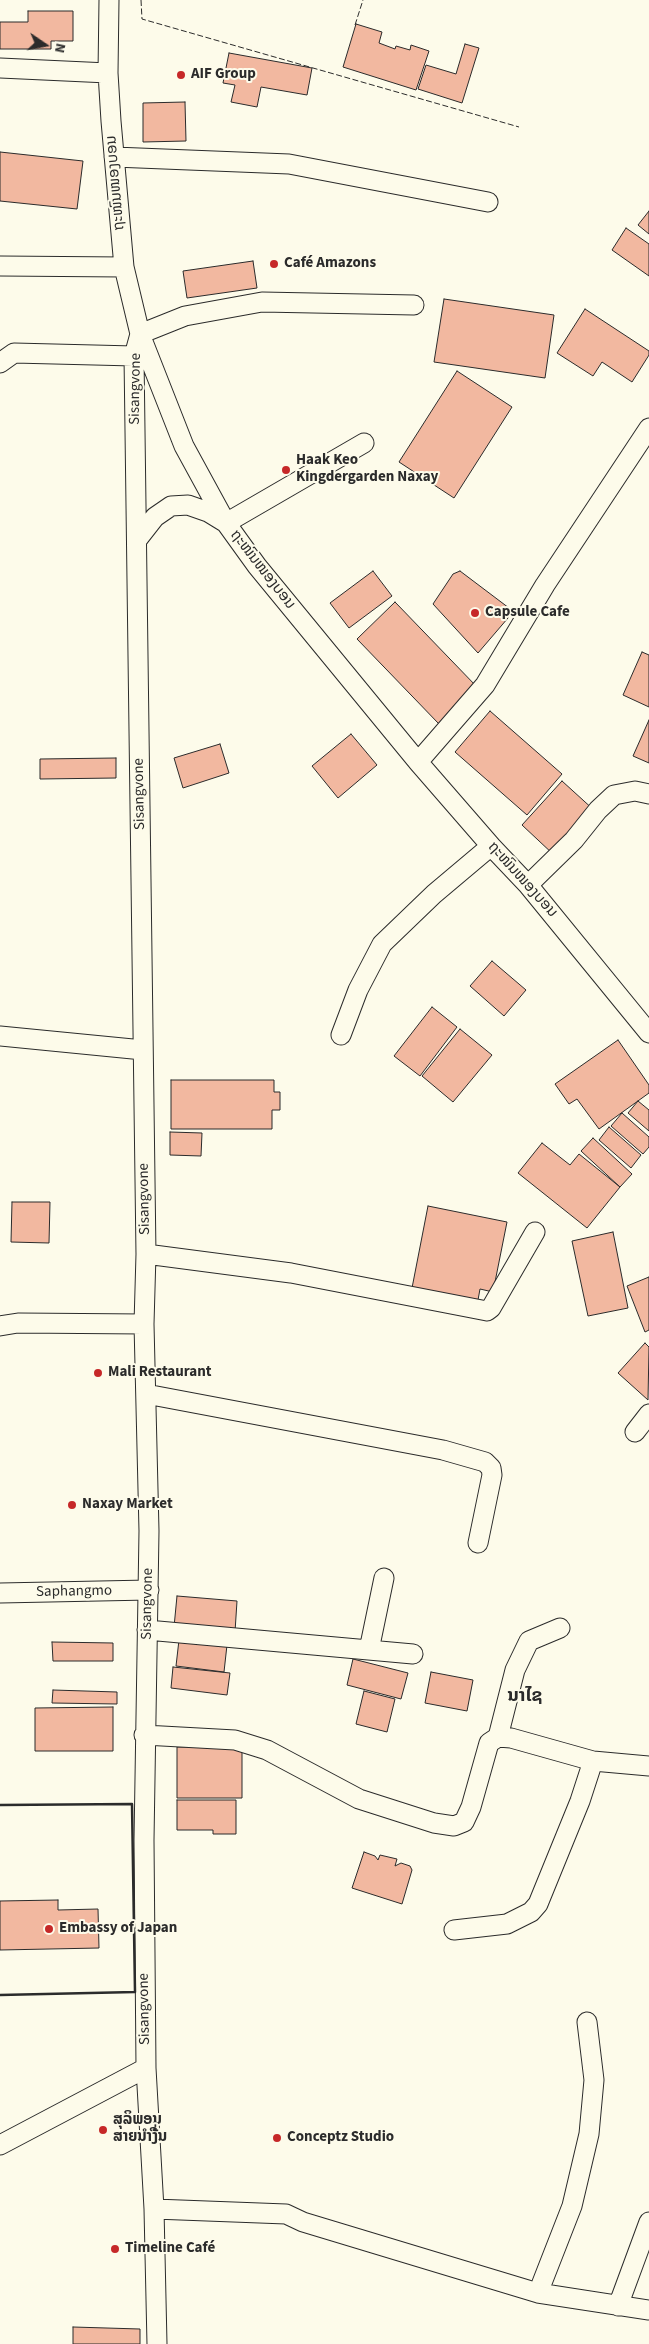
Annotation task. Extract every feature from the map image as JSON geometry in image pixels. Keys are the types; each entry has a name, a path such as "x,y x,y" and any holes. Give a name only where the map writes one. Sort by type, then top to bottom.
{"street":[{"name":"ຖະໜົນໜອງບອນ","path":"109,0 108,73 124,267 140,334 184,446 226,524 256,566 418,762 491,846 528,885 649,1033"},
{"path":"0,68 108,73"},
{"path":"114,157 289,164 488,202"},
{"path":"0,266 124,267"},
{"name":"Sisangvone","path":"157,2344 154,2209 146,2068 144,1735 149,1590 144,1324 146,1254 134,356 140,334 185,316 262,302 414,305"},
{"path":"0,363 14,353 134,356"},
{"path":"418,762 485,685 545,585 649,428"},
{"path":"137,540 155,517 170,506 188,505 208,512 226,524 364,443"},
{"path":"528,885 614,795 635,791 649,794"},
{"path":"341,1035 358,990 382,944 434,894 491,846"},
{"path":"0,1036 143,1050"},
{"path":"146,1254 291,1273 487,1311 491,1308 535,1232"},
{"path":"0,1326 18,1323 144,1324"},
{"path":"146,1394 443,1450 485,1462 491,1468 492,1475 478,1544"},
{"path":"635,1432 649,1414"},
{"path":"369,1650 384,1578"},
{"name":"Saphangmo","path":"0,1593 149,1590"},
{"path":"498,1737 515,1670 529,1641 560,1628"},
{"path":"147,1630 413,1654"},
{"path":"144,1735 235,1740 267,1750 358,1799 434,1823 454,1826 464,1822 471,1807 489,1743 498,1737 511,1738 593,1761 649,1766"},
{"path":"454,1930 507,1924 531,1912 538,1904 580,1801 593,1761"},
{"path":"538,2293 572,2206 589,2134 594,2080 587,2022"},
{"path":"0,2145 146,2068"},
{"path":"154,2209 286,2214 303,2222 538,2293 649,2310"},
{"path":"618,2306 649,2222"}],"building":[{"path":"28,11 73,11 73,41 51,41 51,49 0,49 0,22 28,22"},
{"path":"356,24 382,32 379,43 395,49 396,46 410,50 411,45 429,51 416,90 343,67"},
{"path":"465,44 479,48 462,103 418,89 426,65 456,74"},
{"path":"229,53 312,68 307,95 261,87 257,107 231,102 235,85 223,83"},
{"path":"185,102 186,141 143,142 143,103"},
{"path":"0,152 83,161 77,209 0,201"},
{"path":"649,211 649,234 638,225"},
{"path":"626,228 649,244 649,276 612,250"},
{"path":"253,261 257,288 187,298 183,271"},
{"path":"444,299 554,315 545,378 434,362"},
{"path":"585,309 649,351 649,355 632,382 602,362 593,376 557,353"},
{"path":"457,371 512,407 454,498 399,462"},
{"path":"373,571 392,596 349,628 330,603"},
{"name":"Capsule Cafe","path":"460,571 509,608 508,618 478,653 433,604 453,574"},
{"path":"395,602 477,687 439,724 357,639"},
{"path":"642,652 649,655 649,707 623,695"},
{"path":"490,711 562,774 527,815 455,752"},
{"path":"649,720 649,763 633,756"},
{"path":"351,734 377,765 338,798 312,766"},
{"path":"220,744 229,773 183,788 174,758"},
{"path":"116,758 116,778 40,779 40,759"},
{"path":"562,781 595,811 554,855 522,825"},
{"path":"492,961 526,990 504,1016 470,986"},
{"path":"432,1007 457,1027 420,1076 394,1056"},
{"path":"460,1029 492,1055 453,1102 422,1076"},
{"path":"618,1040 649,1085 649,1093 599,1129 577,1099 569,1104 555,1084"},
{"path":"171,1080 274,1080 274,1092 280,1092 280,1110 272,1110 272,1129 171,1129"},
{"path":"638,1101 649,1110 649,1131 628,1113"},
{"path":"622,1113 649,1137 649,1147 643,1154 611,1126"},
{"path":"609,1127 641,1155 631,1168 599,1140"},
{"path":"170,1132 202,1133 201,1156 170,1155"},
{"path":"593,1138 632,1174 620,1187 581,1151"},
{"path":"542,1143 570,1165 579,1154 620,1187 587,1228 518,1173"},
{"path":"12,1202 50,1202 49,1243 11,1242"},
{"path":"428,1206 507,1222 493,1292 480,1289 478,1300 412,1288"},
{"path":"613,1232 628,1308 588,1316 572,1241"},
{"path":"649,1277 649,1330 645,1332 627,1286"},
{"path":"645,1343 649,1347 648,1400 618,1373"},
{"path":"177,1596 237,1601 235,1632 174,1627"},
{"path":"179,1640 227,1645 224,1672 176,1666"},
{"path":"52,1642 113,1643 113,1661 53,1661"},
{"path":"353,1659 408,1673 401,1699 347,1685"},
{"path":"173,1667 230,1673 227,1695 171,1688"},
{"path":"431,1672 473,1680 467,1711 425,1703"},
{"path":"53,1690 117,1692 117,1704 52,1703"},
{"path":"364,1691 395,1699 387,1732 356,1724"},
{"path":"113,1707 113,1751 35,1751 35,1708"},
{"path":"242,1746 242,1798 177,1798 177,1747"},
{"path":"177,1800 236,1800 236,1834 213,1834 213,1830 177,1830"},
{"path":"364,1852 375,1856 378,1860 380,1855 397,1859 395,1866 401,1863 410,1866 412,1870 402,1904 352,1888"},
{"name":"Embassy of Japan","path":"58,1900 58,1910 98,1909 99,1948 0,1950 0,1901"},
{"path":"73,2327 140,2329 140,2344 73,2344"}],"fence":[{"path":"141,0 142,19 519,127"},
{"path":"355,25 363,0"}],"wall":[{"path":"0,1805 132,1804 135,1992 0,1995"}],"place":[{"name":"AIF Group","path":"181,75"},
{"name":"Café Amazons","path":"274,264"},
{"name":"Haak Keo Kingdergarden Naxay","path":"286,470"},
{"name":"Capsule Cafe","path":"475,613"},
{"name":"Mali Restaurant","path":"98,1373"},
{"name":"Naxay Market","path":"72,1505"},
{"name":"Embassy of Japan","path":"49,1929"},
{"name":"ສຸລິພອນ ສາຍນຳ້ງື່ນ","path":"103,2130"},
{"name":"Conceptz Studio","path":"277,2138"},
{"name":"Timeline Café","path":"115,2249"}],"district":[{"name":"ນາໄຊ","path":"525,1697"}]}
